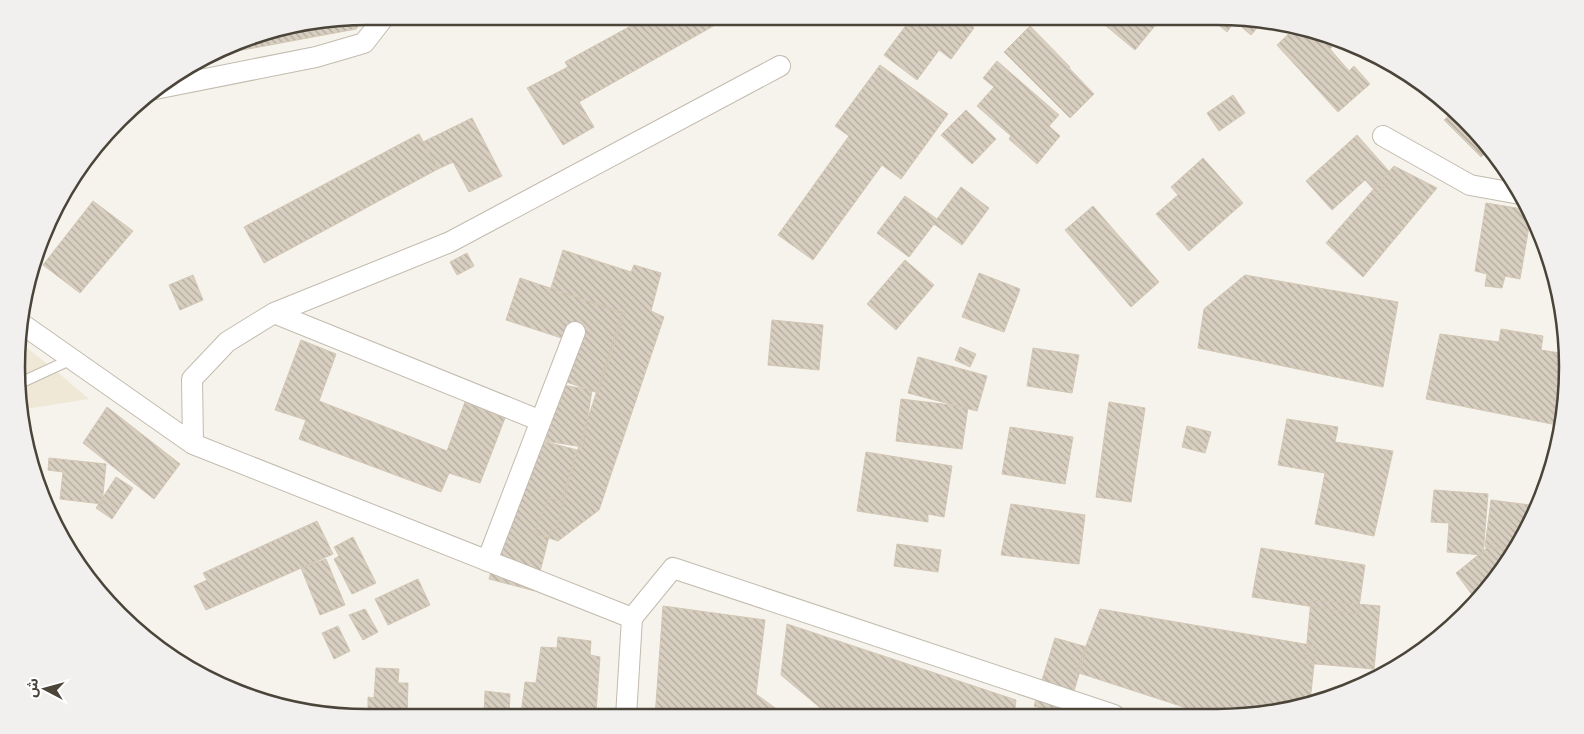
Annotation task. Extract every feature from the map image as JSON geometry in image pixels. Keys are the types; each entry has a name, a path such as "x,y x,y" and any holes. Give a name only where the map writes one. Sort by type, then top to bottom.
{"street":[{"path":"174,85 316,57 364,43 378,25"},
{"path":"193,444 192,379 227,342 274,313 450,242 780,66"},
{"path":"1382,136 1470,185 1511,192"},
{"path":"274,313 541,421"},
{"path":"27,328 193,444 632,618"},
{"path":"487,561 575,332"},
{"path":"626,709 632,618 672,568 1096,709"}],"lane":[{"path":"26,380 72,359"}],"shaded area":[{"path":"26,347 62,376 89,399 28,409"}],"building":[{"path":"358,25 356,29 235,51 257,43 300,32 322,28"},
{"path":"633,25 715,25 579,102 594,127 563,145 527,88 568,67 565,62"},
{"path":"906,25 970,25 974,28 951,59 939,50 917,80 884,55"},
{"path":"1105,25 1156,25 1135,50"},
{"path":"1219,25 1232,26 1227,32"},
{"path":"1030,26 1094,94 1070,118 1004,52"},
{"path":"1241,26 1257,28 1251,35"},
{"path":"1289,33 1329,44 1332,47 1330,49 1349,71 1354,66 1370,84 1338,112 1277,45"},
{"path":"997,61 1059,115 1049,126 1060,136 1037,164 1009,139 1011,136 977,106 994,87 983,78"},
{"path":"880,65 948,114 901,179 882,165 813,260 778,235 849,136 835,126"},
{"path":"1233,95 1245,113 1219,131 1207,113"},
{"path":"966,110 996,139 972,164 941,135"},
{"path":"1449,116 1484,154 1481,157 1444,120"},
{"path":"472,118 502,176 469,192 453,162 438,169 423,142"},
{"path":"419,134 438,169 264,263 244,227"},
{"path":"1357,135 1394,177 1377,193 1365,180 1332,210 1306,181"},
{"path":"1203,158 1243,203 1189,251 1156,214 1178,195 1171,187"},
{"path":"1394,166 1437,188 1363,277 1326,243"},
{"path":"961,187 989,208 962,245 934,224 909,257 877,233 905,196 937,219"},
{"path":"93,201 133,231 80,293 43,265"},
{"path":"1486,203 1520,209 1529,227 1520,279 1505,276 1502,288 1485,286 1487,274 1475,271"},
{"path":"1093,206 1159,282 1131,307 1065,230"},
{"path":"563,250 631,272 634,265 661,273 651,311 664,317 599,510 558,541 534,533 549,498 561,501 622,314 551,288"},
{"path":"467,253 474,266 457,275 450,262"},
{"path":"905,260 934,285 896,330 867,304"},
{"path":"979,273 1020,289 1004,332 962,317"},
{"path":"193,275 203,300 180,310 169,285"},
{"path":"1245,275 1398,302 1383,387 1198,348 1204,309"},
{"path":"520,278 625,313 598,393 561,380 574,342 506,320"},
{"path":"772,320 823,325 819,370 768,365"},
{"path":"1501,329 1543,336 1541,350 1558,353 1558,389 1554,424 1426,399 1440,334 1499,342"},
{"path":"301,340 336,354 319,401 447,451 465,402 505,418 480,483 449,473 441,492 299,439 306,420 275,410"},
{"path":"960,347 976,354 970,367 955,360"},
{"path":"1033,348 1079,355 1072,393 1027,386"},
{"path":"918,357 987,376 977,411 908,393"},
{"path":"556,384 592,390 583,447 546,441"},
{"path":"901,399 968,407 962,449 896,441"},
{"path":"1109,402 1145,408 1131,502 1096,497"},
{"path":"107,407 180,464 154,499 83,443"},
{"path":"1287,419 1338,427 1335,442 1393,451 1374,536 1315,524 1325,473 1278,465"},
{"path":"1187,426 1211,432 1205,453 1182,447"},
{"path":"1010,427 1073,437 1065,484 1002,474"},
{"path":"527,437 577,450 556,530 551,529 535,591 489,579"},
{"path":"866,452 952,466 944,517 928,514 928,522 857,511"},
{"path":"49,458 106,464 102,504 60,499 63,472 48,470"},
{"path":"116,477 133,488 112,519 96,508"},
{"path":"1434,490 1488,494 1483,555 1447,552 1449,523 1431,522"},
{"path":"1491,500 1530,505 1506,549 1485,547"},
{"path":"1011,504 1085,515 1079,564 1001,555"},
{"path":"317,521 333,554 206,610 194,586 207,580 203,573"},
{"path":"353,537 376,583 352,594 334,559 339,556 334,547"},
{"path":"1498,539 1505,550 1472,594 1456,573"},
{"path":"897,544 941,550 938,572 894,566"},
{"path":"1261,548 1365,565 1358,614 1252,597"},
{"path":"326,559 345,605 320,615 301,568"},
{"path":"418,579 430,605 388,625 375,599"},
{"path":"1311,600 1380,606 1374,669 1305,663"},
{"path":"663,606 765,620 756,694 776,709 656,709"},
{"path":"365,609 378,632 363,640 349,615"},
{"path":"1100,609 1316,646 1311,696 1262,706 1190,709 1076,672"},
{"path":"787,624 1016,700 1015,709 822,709 781,675"},
{"path":"338,626 350,651 334,659 322,633"},
{"path":"558,637 591,641 590,655 600,657 596,709 522,709 525,682 536,683 541,647 557,648"},
{"path":"1055,638 1087,647 1069,709 1045,709 1034,706"},
{"path":"376,668 399,669 398,683 408,683 407,709 368,709 368,697 374,698"},
{"path":"485,691 510,694 509,709 484,709"}]}
